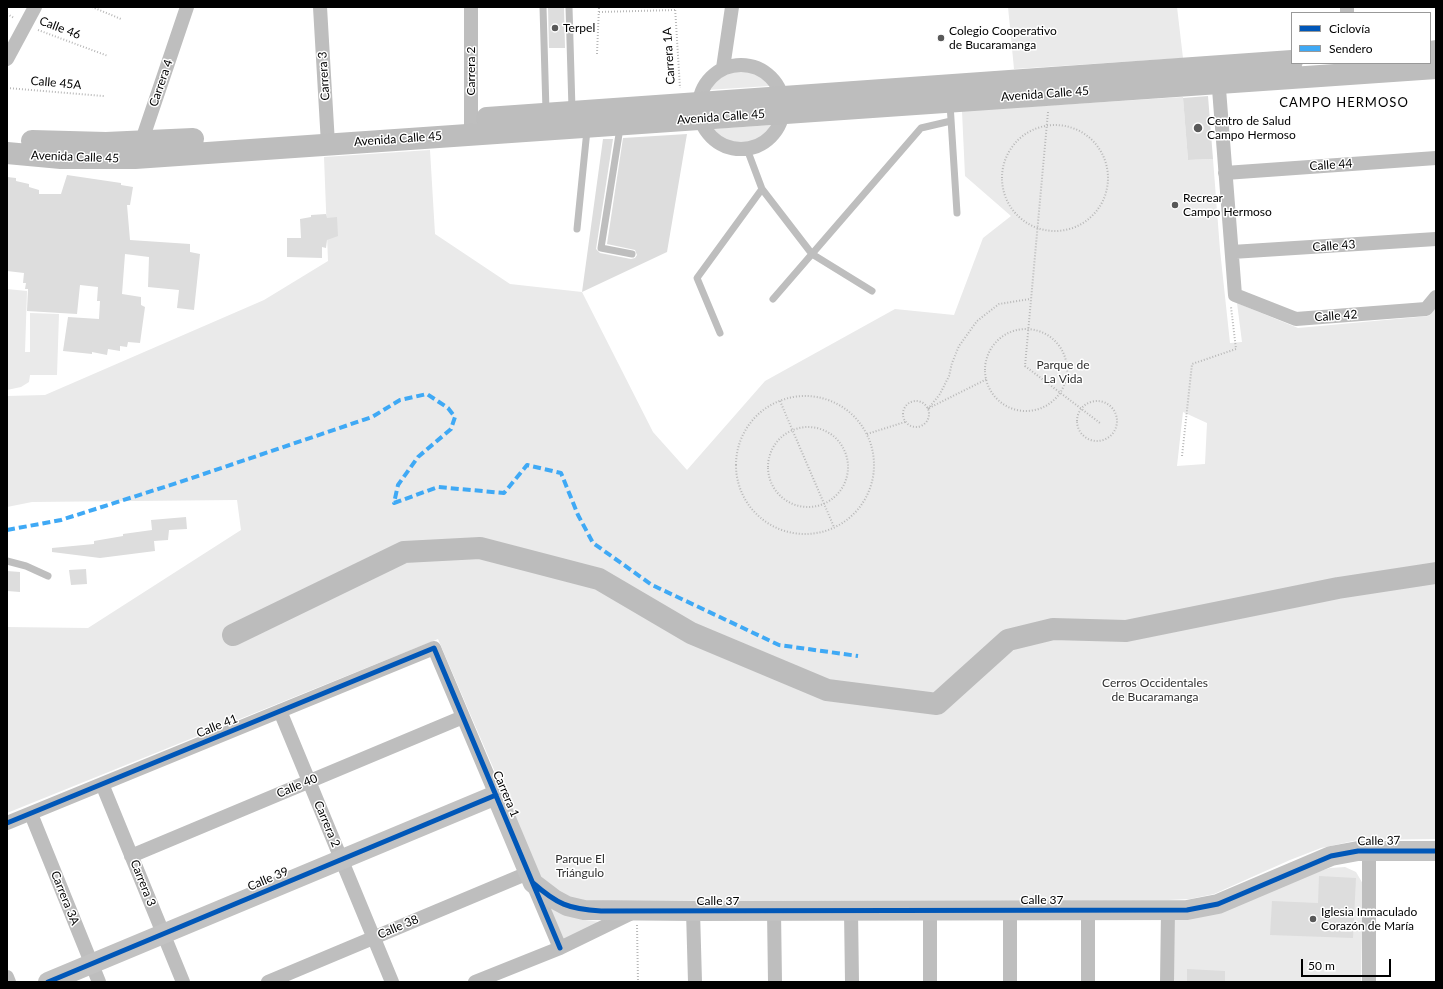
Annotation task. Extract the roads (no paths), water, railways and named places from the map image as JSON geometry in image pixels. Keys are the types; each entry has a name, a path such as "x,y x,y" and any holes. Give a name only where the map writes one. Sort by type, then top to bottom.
{"main road":[{"name":"Avenida Calle 45","path":"783,105 951,111 1218,74 1291,61"},
{"name":"Avenida Calle 45","path":"471,126 546,113 572,111 783,105 1218,74 1436,68"},
{"name":"Avenida Calle 45","path":"7,153 61,158 138,150 471,126 588,126 620,124 693,108"},
{"name":"Avenida Calle 45","path":"7,138 138,150"}],"street":[{"path":"7,59 36,7"},
{"name":"Carrera 4","path":"138,150 187,7"},
{"name":"Carrera 3","path":"320,7 328,137"},
{"name":"Carrera 2","path":"471,7 471,126"},
{"path":"723,68 732,7"},
{"path":"734,65 755,67 765,72 773,79 783,105 782,121 776,132 768,140 747,150 736,150 717,143 703,127 693,108 706,83 714,74 723,68 734,65"},
{"path":"1218,74 1232,252"},
{"name":"Calle 44","path":"1225,172 1436,158"},
{"name":"Calle 43","path":"1232,252 1436,239"},
{"name":"Calle 42","path":"1232,252 1235,295 1296,319 1426,309 1436,297"},
{"name":"Calle 41","path":"7,823 434,648"},
{"name":"Carrera 1","path":"434,648 560,948"},
{"name":"Carrera 2","path":"280,711 392,982"},
{"name":"Calle 40","path":"131,856 463,717"},
{"name":"Carrera 3","path":"102,784 183,982"},
{"name":"Calle 39","path":"48,982 496,795"},
{"name":"Carrera 3A","path":"31,814 99,982"},
{"name":"Calle 37","path":"530,878 554,899 567,906 584,910 1168,910 1194,909 1218,904 1332,856 1358,851 1436,851"},
{"path":"1369,851 1369,982"},
{"name":"Calle 38","path":"268,982 374,938 530,878"},
{"path":"1010,910 1010,982"},
{"path":"1088,910 1088,982"},
{"path":"1167,982 1168,910"},
{"name":"Calle 37","path":"475,982 560,948 636,911"},
{"path":"693,911 695,982"},
{"path":"774,911 775,982"},
{"path":"851,911 852,982"},
{"path":"930,911 930,982"},
{"path":"7,977 9,982"}],"lane":[{"path":"543,7 546,113"},
{"path":"569,7 572,111"},
{"path":"773,299 921,128 951,111 957,213"},
{"path":"620,124 601,248 632,254"},
{"path":"577,229 588,126"},
{"path":"747,150 762,189 812,254 872,292"},
{"path":"720,333 697,278 762,189"},
{"path":"7,561 26,566 48,576"}],"waterway":[{"path":"233,635 404,552 480,548 599,579 691,633 827,690 937,704 1008,640 1053,629 1126,631 1338,588 1436,573"}],"place":[{"name":"Terpel","path":"555,28"},
{"name":"Colegio Cooperativo de Bucaramanga","path":"941,38"},
{"name":"Centro de Salud Campo Hermoso","path":"1198,128"},
{"name":"Recrear Campo Hermoso","path":"1175,205"},
{"name":"Iglesia Inmaculado Corazón de María","path":"1313,919"}],"district":[{"name":"CAMPO HERMOSO","path":"1344,103"}],"park label":[{"name":"Parque de La Vida","path":"1063,372"},
{"name":"Cerros Occidentales de Bucaramanga","path":"1155,690"},
{"name":"Parque El Triángulo","path":"580,866"}]}
